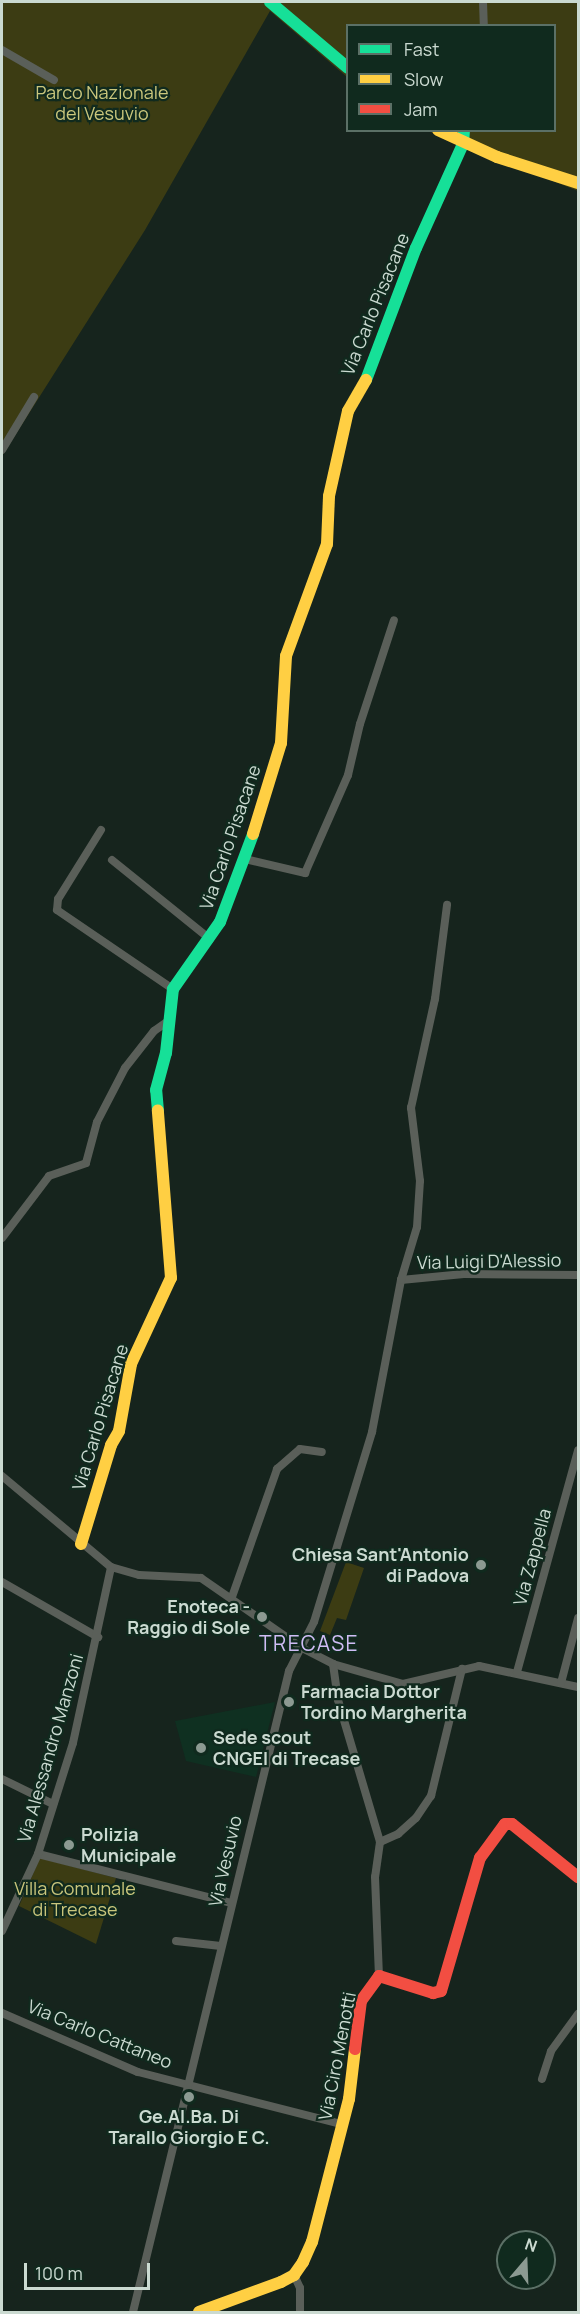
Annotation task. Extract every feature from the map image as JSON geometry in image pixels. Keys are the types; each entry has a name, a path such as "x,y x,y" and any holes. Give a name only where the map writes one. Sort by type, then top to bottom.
{"street":[{"path":"270,2 346,66"},
{"path":"483,2 484,24"},
{"path":"2,50 54,80"},
{"path":"442,132 463,144 579,183"},
{"path":"463,144 464,132"},
{"name":"Via Carlo Pisacane","path":"81,1544 111,1444 119,1431 131,1364 171,1278 156,1090 170,1020 173,989 210,939 245,859 281,743 286,656 327,544 329,496 348,411 375,364 416,248 463,144"},
{"path":"2,450 34,397"},
{"path":"245,859 305,873 348,775 360,724 394,620"},
{"path":"101,830 58,899 57,910 173,989"},
{"path":"112,860 210,939"},
{"name":"Via Vesuvio","path":"133,2313 289,1671 302,1648 372,1432 401,1280 417,1227 420,1181 411,1108 435,999 447,905"},
{"path":"2,1238 49,1176 86,1163 97,1122 125,1068 154,1031 170,1020"},
{"name":"Via Luigi D'Alessio","path":"401,1280 464,1274 579,1275"},
{"path":"232,1597 277,1469 300,1449 322,1452"},
{"name":"Via Zappella","path":"517,1672 579,1449"},
{"path":"2,1476 111,1567 139,1575 201,1578 232,1597 302,1648 333,1664 409,1684 479,1666 517,1672 579,1688"},
{"name":"Via Alessandro Manzoni","path":"2,1931 38,1854 73,1743 98,1637 111,1567"},
{"path":"2,1582 98,1637"},
{"path":"561,1683 579,1618"},
{"name":"Via Ciro Menotti","path":"294,2275 312,2242 349,2099 361,2001 367,1988 379,1976 375,1877 380,1842 338,1701 333,1664"},
{"path":"380,1842 398,1834 416,1818 431,1796 462,1669"},
{"path":"2,1779 53,1804"},
{"path":"379,1976 433,1993 441,1991 480,1858 505,1824 512,1824 579,1877"},
{"path":"38,1854 232,1903"},
{"path":"177,1941 221,1946"},
{"name":"Via Carlo Cattaneo","path":"2,2013 138,2072 187,2085"},
{"path":"542,2079 551,2051 579,2014"},
{"path":"187,2085 336,2123"},
{"path":"199,2313 294,2275 300,2288 300,2313"}],"shaded area":[{"path":"275,1702 256,1777 186,1761 175,1721"}],"green space":[{"name":"Parco Nazionale del Vesuvio","path":"2,2 578,2 578,191 430,132 556,132 556,24 346,24 346,76 270,11 145,230 2,456"},
{"path":"346,1562 364,1568 346,1620 337,1618 330,1635 320,1631"},
{"name":"Villa Comunale di Trecase","path":"40,1858 116,1878 96,1944 19,1906"}],"traffic: fast":[{"path":"270,2 346,66"},
{"path":"366,380 416,248 463,144 464,132"},
{"path":"158,1111 156,1090 166,1053 173,989 220,922 253,834"}],"traffic: slow":[{"path":"442,132 497,157 578,183"},
{"path":"253,834 281,743 286,656 327,544 329,496 348,411 366,380"},
{"path":"81,1544 111,1445 119,1431 131,1364 171,1278 158,1111"},
{"path":"199,2312 281,2282 294,2275 303,2262 312,2242 349,2099 355,2049"}],"traffic: jam":[{"path":"355,2049 361,2001 379,1976 433,1993 441,1991 480,1858 505,1824 512,1824 578,1877"}],"place":[{"name":"Chiesa Sant'Antonio di Padova","path":"481,1565"},
{"name":"Enoteca - Raggio di Sole","path":"262,1617"},
{"name":"Farmacia Dottor Tordino Margherita","path":"289,1702"},
{"name":"Sede scout CNGEI di Trecase","path":"201,1748"},
{"name":"Polizia Municipale","path":"69,1845"},
{"name":"Ge.Al.Ba. Di Tarallo Giorgio E C.","path":"189,2097"}],"district":[{"name":"TRECASE","path":"309,1643"}]}
